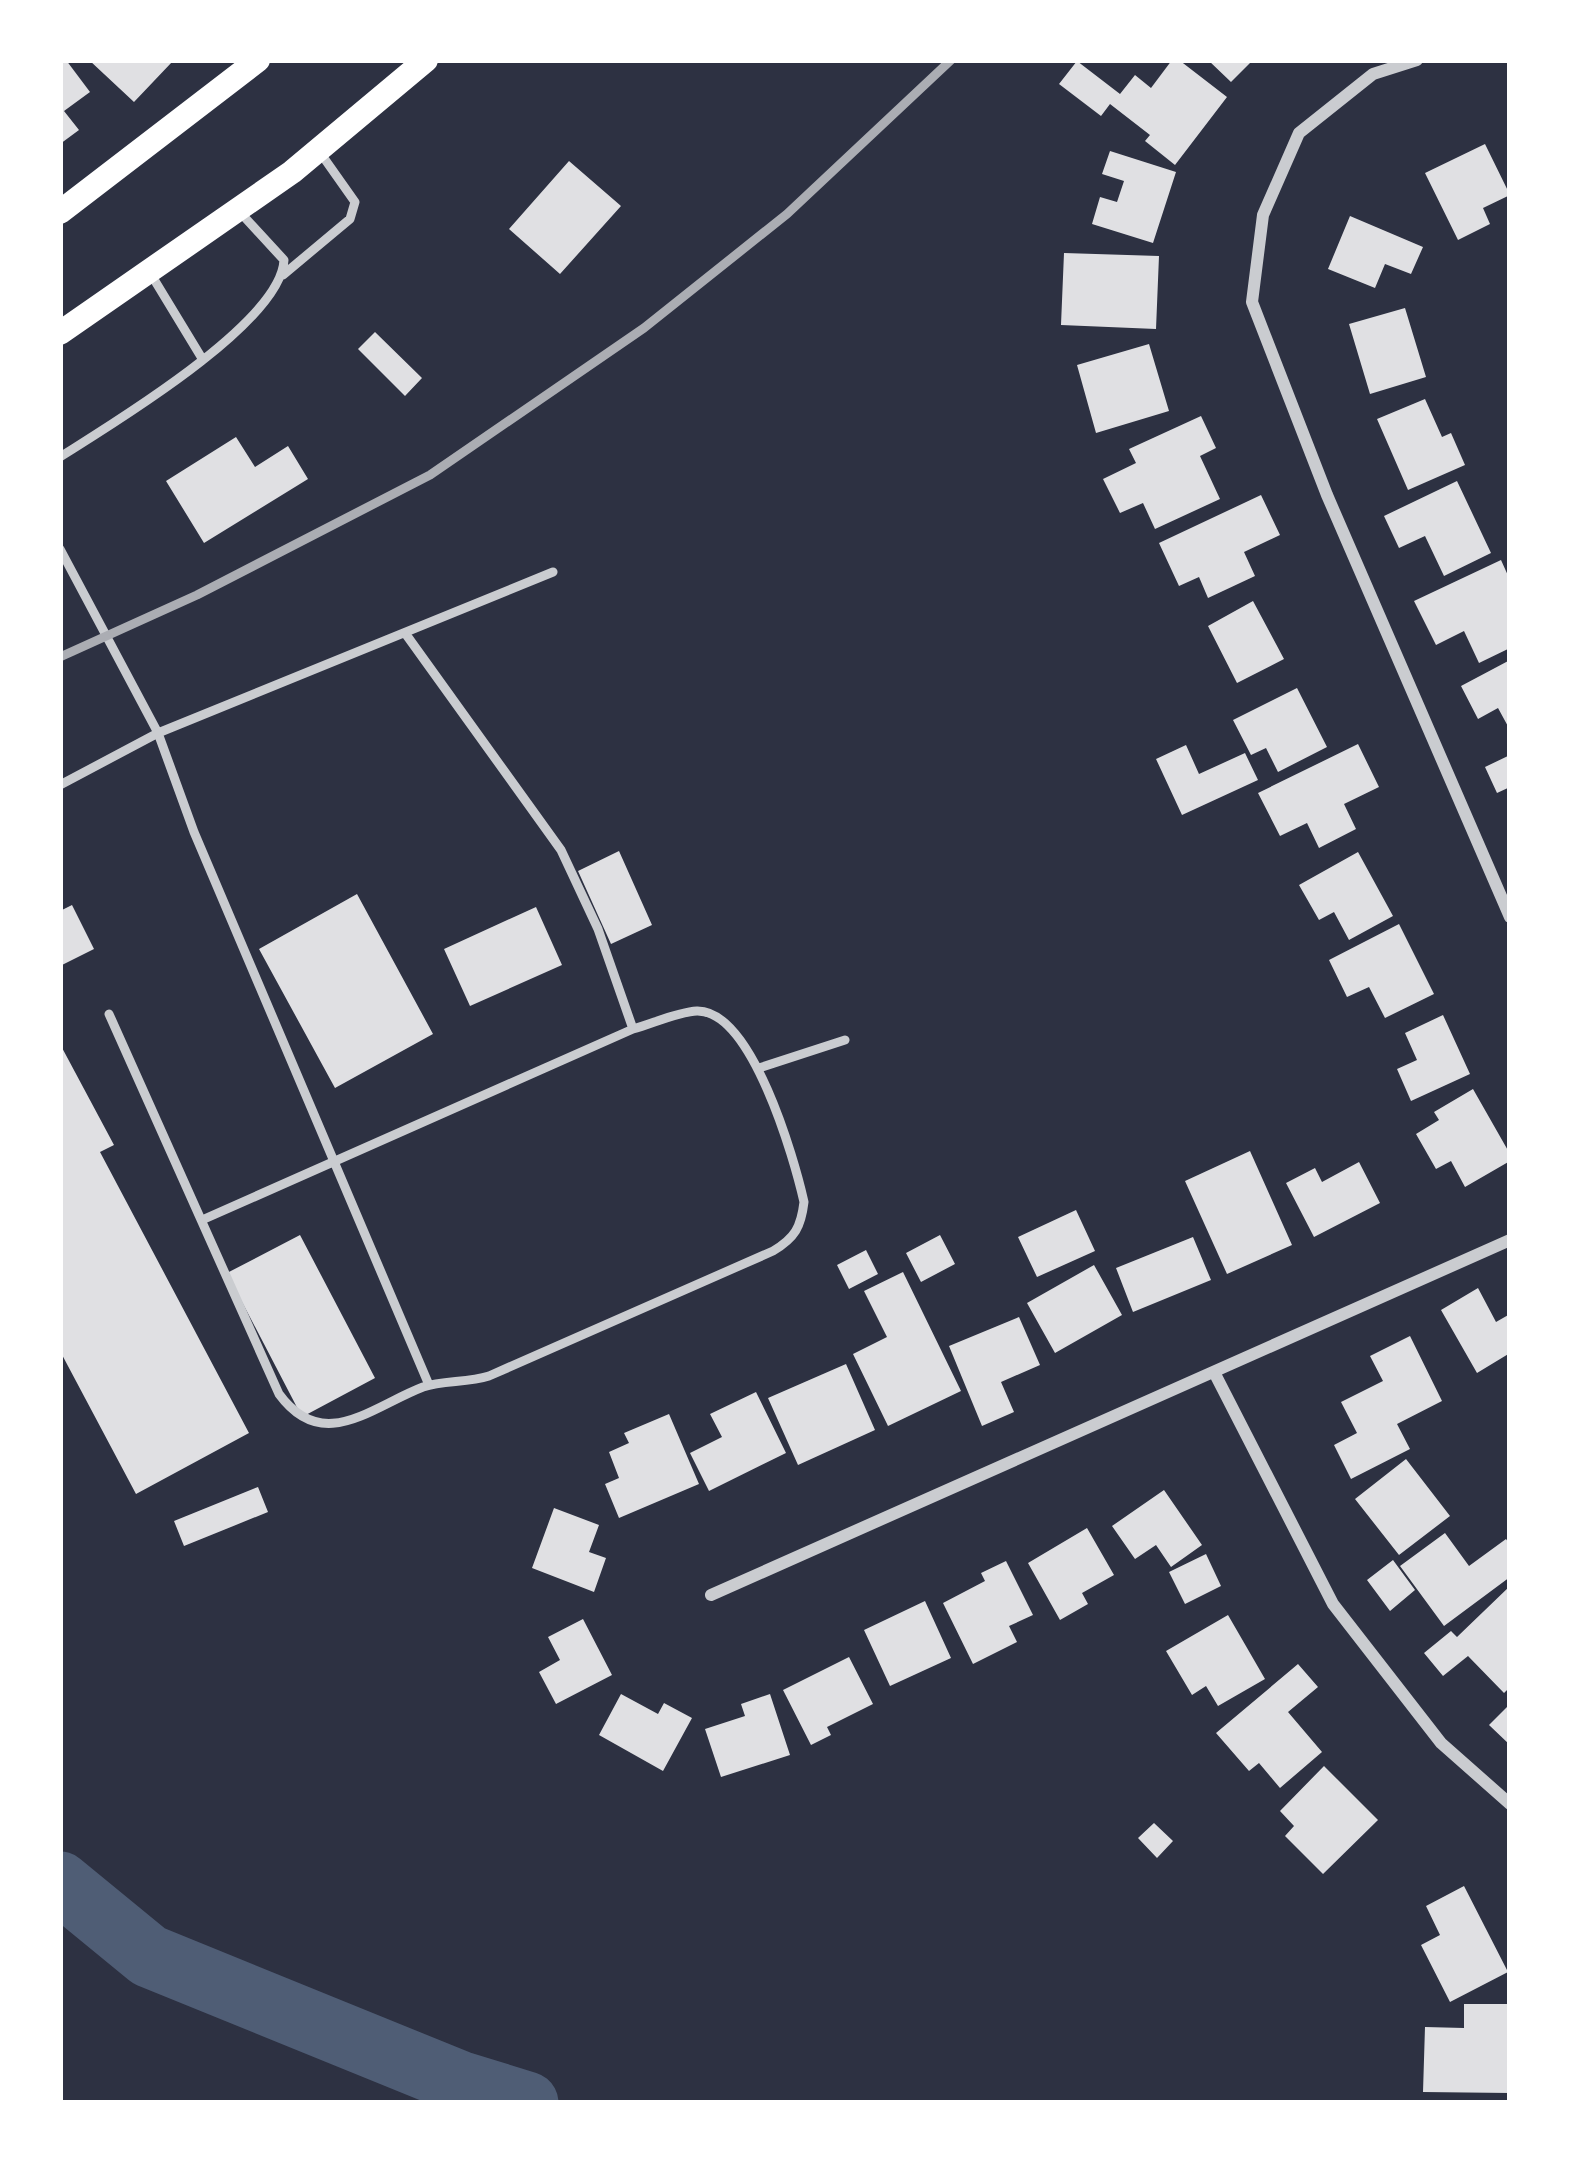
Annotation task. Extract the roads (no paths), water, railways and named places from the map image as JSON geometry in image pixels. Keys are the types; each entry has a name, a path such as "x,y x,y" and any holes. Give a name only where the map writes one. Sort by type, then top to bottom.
{"main road":[{"path":"60,212 258,60"},
{"path":"60,333 238,210 426,60"}],"street":[{"path":"1417,60 1373,74 1299,133 1263,215 1252,302 1327,495 1510,917"},
{"path":"711,1595 1510,1240"},
{"path":"1214,1372 1333,1604 1441,1743 1510,1804"}],"lane":[{"path":"60,457 184,377 252,314 283,275 350,219 355,202 318,150"},
{"path":"238,210 284,260 283,275"},
{"path":"149,271 203,360"},
{"path":"60,549 158,733 194,832 429,1385"},
{"path":"60,785 158,733 553,572"},
{"path":"405,633 561,850 598,929 633,1029"},
{"path":"109,1014 279,1394 292,1412 313,1424 332,1425 429,1385 460,1384 489,1376 791,1240 802,1224 804,1202 759,1068 723,1019 699,1011 633,1029 202,1220"},
{"path":"759,1068 845,1040"}],"waterway":[{"path":"60,1883 149,1956 459,2082 527,2103"}],"railway":[{"path":"60,657 197,595 430,475 644,328 787,214 951,60"}]}
